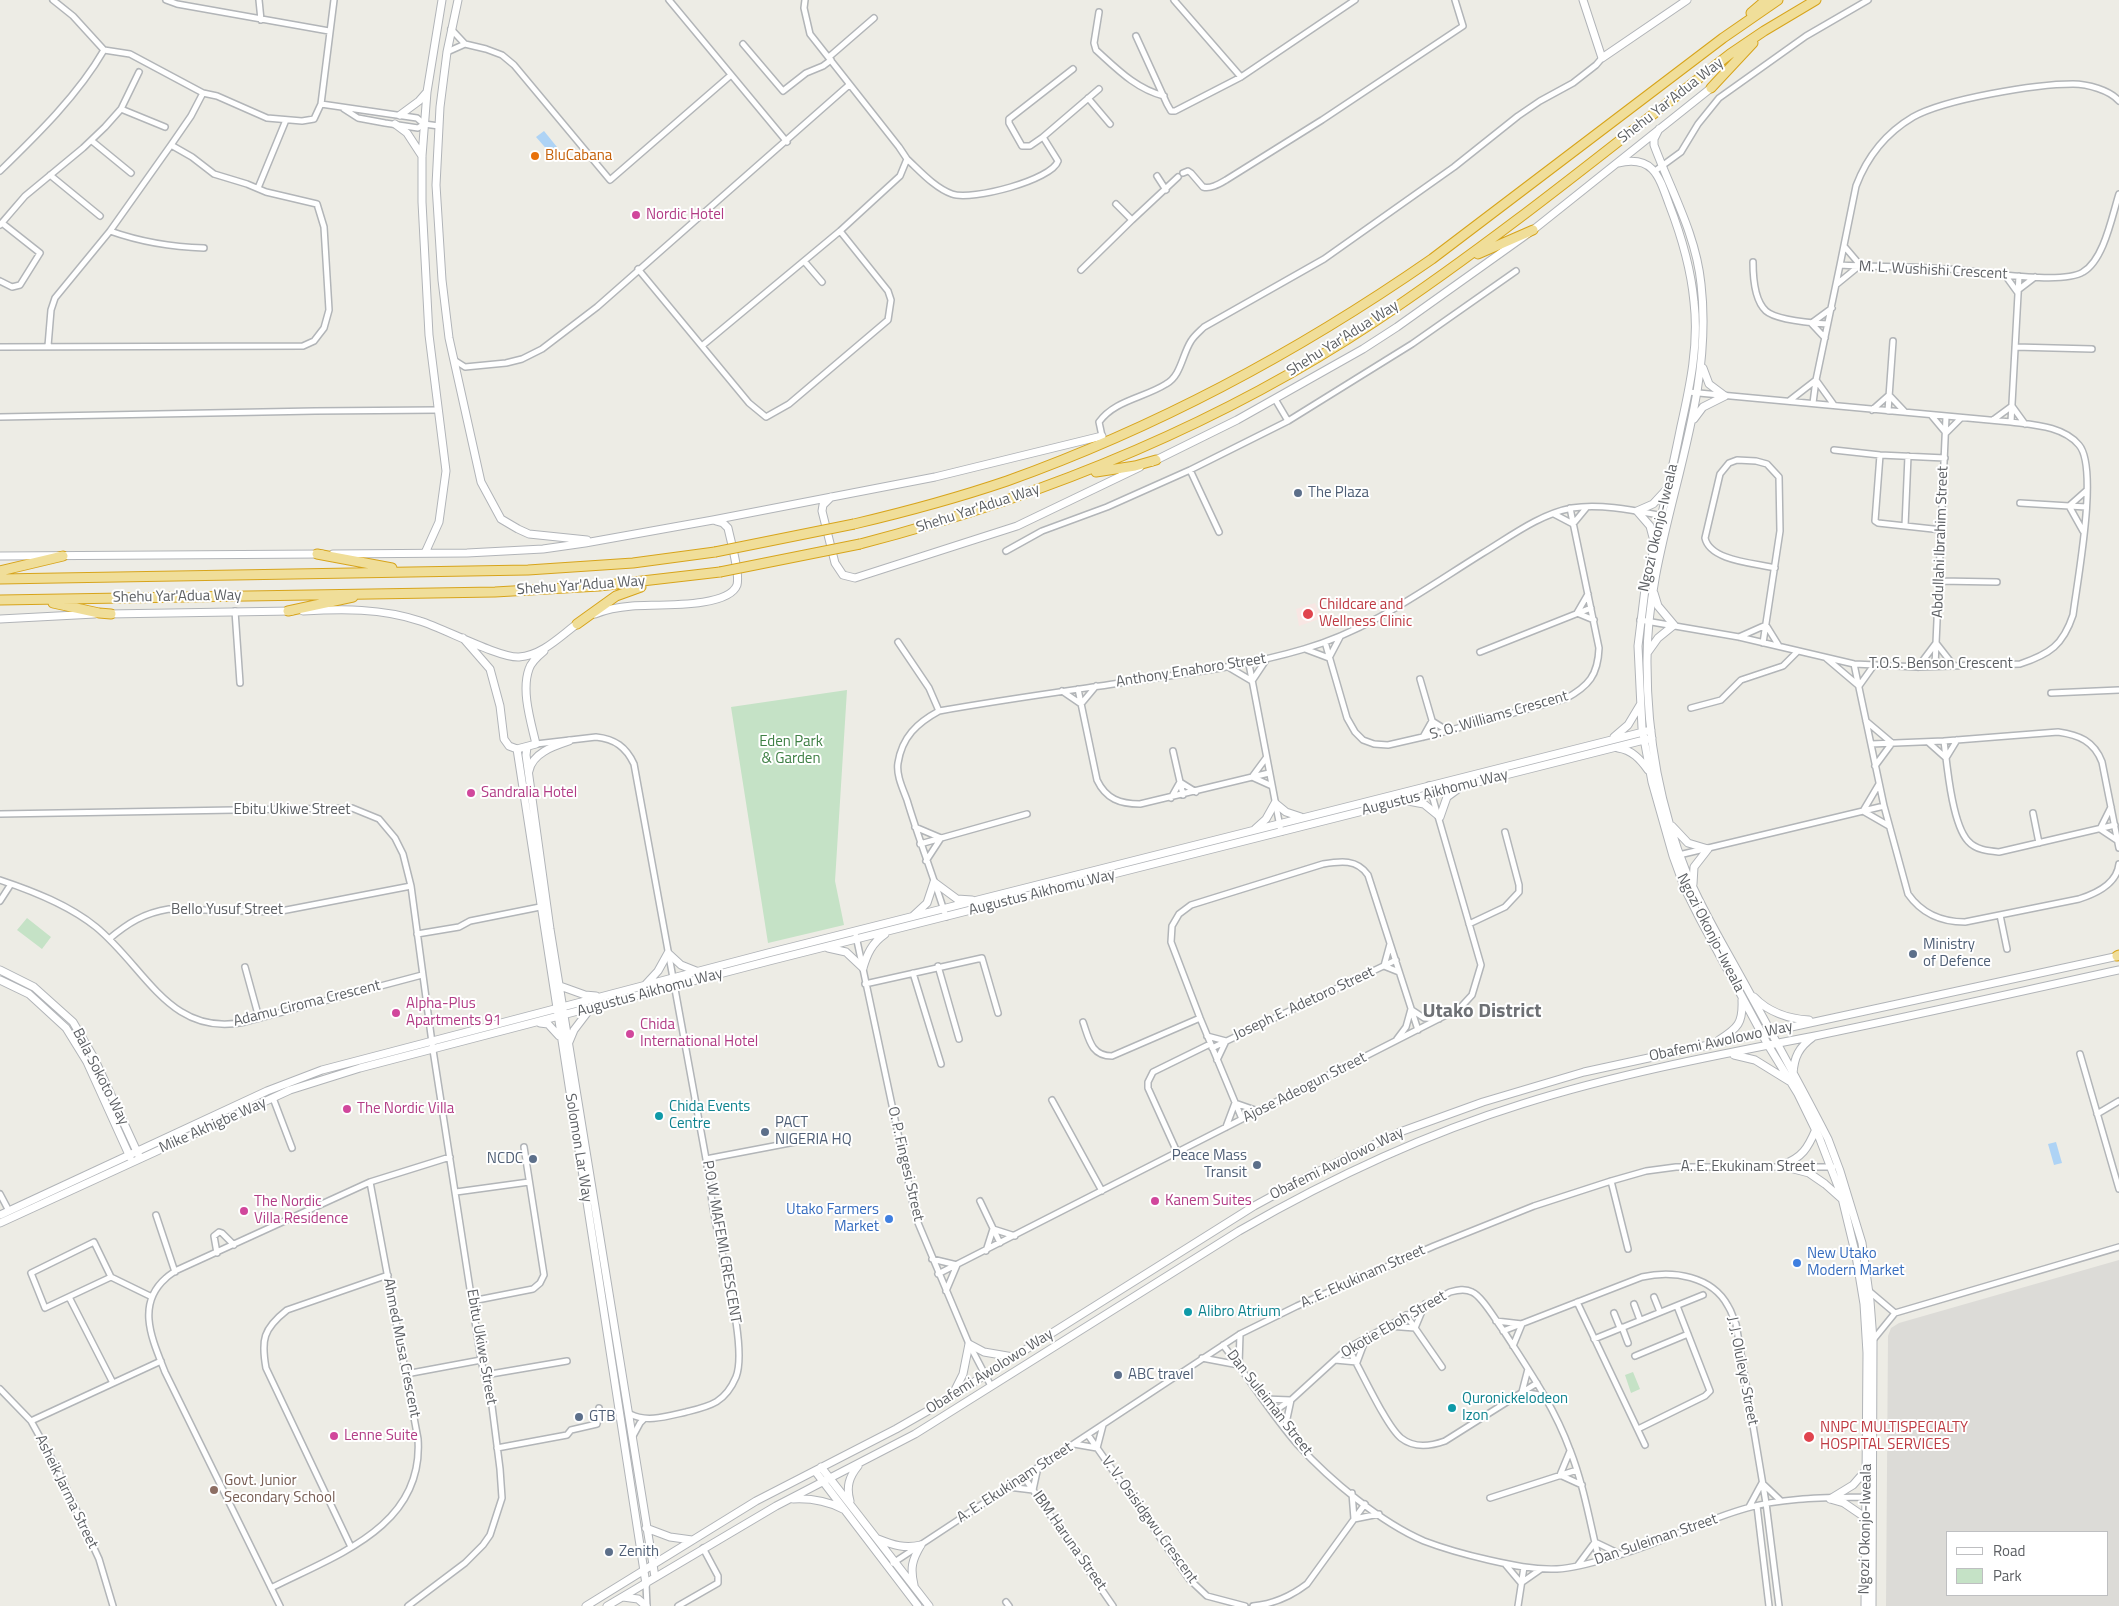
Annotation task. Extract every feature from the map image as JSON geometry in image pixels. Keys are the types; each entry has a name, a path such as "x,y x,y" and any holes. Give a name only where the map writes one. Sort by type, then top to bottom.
{"highway":[{"path":"1742,24 1766,0"},
{"name":"Shehu Yar'Adua Way","path":"0,579 510,571 633,563 716,552 854,524 909,511 1005,481 1152,422 1255,368 1389,289 1473,228 1742,24 1778,0"},
{"name":"Shehu Yar'Adua Way","path":"0,600 542,590 599,586 720,572 822,553 952,518 1069,478 1174,433 1287,374 1372,323 1451,268 1764,31 1816,0"},
{"path":"1711,88 1764,31"},
{"path":"1451,268 1492,247 1533,230"},
{"path":"1102,436 1152,422"},
{"path":"1069,478 1156,460"},
{"path":"317,554 412,572"},
{"path":"0,571 63,556"},
{"path":"577,624 606,602 625,591 688,576"},
{"path":"288,611 354,597 396,592"},
{"path":"0,600 54,603 111,614"}],"street":[{"path":"53,0 73,16 104,50 130,54 156,70 203,93 217,96 267,118 302,122 314,118 321,104 334,0"},
{"path":"166,0 177,4 261,20 329,31"},
{"path":"258,0 261,20"},
{"path":"425,553 439,522 446,471 426,297 422,156 427,92 442,0"},
{"path":"458,0 446,52 436,185 441,270 454,360 481,482 501,519 529,534 597,540"},
{"path":"669,0 787,142"},
{"path":"805,0 804,8 810,34 906,159 925,176 952,194 968,196 988,194 1050,171 1056,166 1058,161 1043,137"},
{"path":"1174,0 1241,77"},
{"path":"1136,36 1164,96 1172,111 1175,112 1241,77 1355,0"},
{"path":"1081,270 1180,175 1188,171 1203,187 1215,186 1322,120 1463,26 1455,0"},
{"path":"1583,0 1602,58"},
{"path":"0,556 425,553 548,548 713,520 938,476 1102,436 1099,422 1106,413 1114,407 1167,384 1178,372 1191,340 1204,327 1324,258 1454,167 1518,116 1540,101 1573,83 1602,58 1687,0"},
{"path":"1618,163 1639,161 1655,171 1663,166 1681,152 1698,124 1719,98 1814,31 1868,0"},
{"path":"1099,12 1094,43 1096,50 1131,81 1148,92 1164,96"},
{"path":"743,44 783,91 806,73 823,66 874,18"},
{"path":"450,28 465,44 486,49 502,56 514,65 610,180 731,75"},
{"path":"446,52 465,44"},
{"path":"0,170 36,135 88,76 104,50"},
{"path":"1073,69 1009,120 1009,124 1022,146 1030,146 1043,137 1099,89"},
{"path":"0,281 12,286 20,285 40,253 1,224 25,196 92,140 121,109 138,72"},
{"name":"M. L. Wushishi Crescent","path":"2119,101 2105,92 2090,87 2075,84 2060,85 1975,98 1932,109 1914,116 1880,143 1867,162 1856,186 1840,265 1948,269 2035,277 2062,277 2082,273 2093,264 2100,252 2119,194"},
{"path":"454,360 465,366 506,363 522,359 542,349 596,307 787,142 849,85"},
{"path":"831,497 823,505 822,511 835,563 840,572 846,576 856,578 1017,526 1156,460 1274,399 1364,349 1533,230 1711,88"},
{"path":"400,115 419,101 427,92"},
{"path":"48,346 51,310 55,298 110,231 191,116 203,93"},
{"path":"1088,98 1110,124"},
{"path":"321,104 344,109 356,108 417,118 424,124 439,126"},
{"path":"121,109 165,128"},
{"path":"344,109 358,118 418,128 424,124"},
{"path":"258,188 286,120"},
{"path":"395,124 407,133 422,156"},
{"name":"Ngozi Okonjo-Iweala","path":"1659,128 1654,144 1683,212 1696,256 1702,289 1703,348 1692,424 1653,590 1647,654 1651,734 1676,856 1748,990 1765,1032 1768,1045 1792,1083 1835,1167 1862,1243 1873,1340 1870,1497 1872,1606"},
{"path":"92,140 131,173"},
{"path":"0,347 303,346 314,341 327,321 330,302 324,226 317,204 266,192 214,174 192,157 171,145"},
{"path":"703,345 840,231 900,176 906,159"},
{"name":"Ngozi Okonjo-Iweala","path":"1655,171 1662,182 1687,260 1694,303 1694,358 1640,620 1638,646 1643,736 1650,772 1692,903 1742,997 1765,1032 1776,1043 1828,1139 1856,1256 1864,1304 1867,1354 1867,1469 1870,1497 1866,1518 1865,1606"},
{"path":"50,175 100,216"},
{"path":"1157,176 1166,190"},
{"path":"1116,204 1132,220"},
{"path":"110,231 138,241 180,248 204,248"},
{"path":"638,269 750,403 766,417 789,404 888,320 891,300 888,291 840,231"},
{"path":"1836,284 1860,266 1844,246"},
{"path":"804,261 822,282"},
{"path":"1753,262 1757,296 1766,311 1788,320 1827,324"},
{"path":"1813,403 1840,265"},
{"path":"1006,552 1042,531 1108,508 1288,421 1412,344 1516,271"},
{"path":"2005,275 2018,292"},
{"path":"2011,422 2019,276"},
{"path":"2018,292 2035,277"},
{"path":"1812,322 1832,308"},
{"path":"1812,322 1825,338"},
{"path":"1888,411 1893,341"},
{"path":"2015,347 2092,349"},
{"path":"1692,424 1703,407 1725,396 1709,384 1702,362"},
{"path":"457,374 465,366"},
{"path":"1789,400 1816,380"},
{"path":"1816,380 1834,405"},
{"name":"T.O.S. Benson Crescent","path":"1640,620 1739,638 1854,664 1918,667 2020,664 2046,654 2058,644 2068,628 2073,615 2086,507 2088,470 2085,455 2078,444 2063,433 2011,422 1688,392"},
{"path":"1872,410 1889,395"},
{"path":"1889,395 1905,413"},
{"path":"1274,399 1288,421"},
{"path":"1992,421 2012,406"},
{"path":"2012,406 2025,424"},
{"path":"0,418 314,410 438,410"},
{"path":"1931,415 1946,433 1962,418"},
{"name":"Abdullahi Ibrahim Street","path":"1935,666 1946,417"},
{"path":"1834,450 1880,455 1945,458"},
{"path":"1880,455 1875,521 1878,523 1942,530"},
{"path":"1905,526 1908,456"},
{"path":"1762,643 1766,625 1775,568 1780,531 1779,477 1767,464 1737,460 1729,463 1720,474 1705,538 1706,544 1715,553 1775,568"},
{"path":"1190,470 1219,532"},
{"path":"1654,545 1650,526 1637,511 1659,499 1664,494 1670,481"},
{"path":"2069,506 2087,490"},
{"path":"2020,503 2086,507"},
{"path":"2069,506 2083,532"},
{"path":"1554,514 1574,524 1587,507"},
{"name":"Anthony Enahoro Street","path":"945,914 920,844 898,765 904,742 911,731 924,719 939,711 1249,664 1304,649 1340,637 1374,621 1520,530 1570,508 1587,507 1637,511 1670,517"},
{"name":"S. O. Williams Crescent","path":"1325,642 1347,718 1354,732 1364,740 1374,744 1388,745 1448,731 1565,699 1580,691 1591,680 1598,665 1599,648 1570,508"},
{"path":"516,752 527,751 536,744 527,690 528,670 539,654 577,624 596,613 607,610 633,606 696,603 719,599 731,594 738,581 728,528 723,523 713,520"},
{"path":"548,537 548,548"},
{"path":"1939,581 1998,582"},
{"path":"1647,654 1658,638 1674,625 1658,606 1653,590"},
{"path":"1577,613 1588,594"},
{"path":"1480,652 1591,608"},
{"path":"0,619 111,614 344,609 387,613 417,620 500,653 517,657 532,654 552,643"},
{"path":"235,611 240,683"},
{"path":"1577,613 1594,620"},
{"path":"1739,638 1766,625"},
{"path":"1766,625 1779,647"},
{"name":"Solomon Lar Way","path":"462,637 490,669 502,720 504,739 516,752 540,907 560,1008 561,1040 646,1584"},
{"path":"1304,649 1329,658 1340,637"},
{"path":"898,642 929,688 939,711"},
{"path":"1918,667 1936,643 1954,666"},
{"path":"1691,708 1721,700 1741,680 1783,666 1798,652"},
{"path":"1826,658 1859,686"},
{"path":"1252,682 1266,660"},
{"path":"1249,664 1280,828"},
{"path":"1854,664 1889,826 1904,885 1915,904 1931,915 1954,922 1965,922 2079,899 2096,893 2109,882 2118,869 2119,864"},
{"path":"1859,686 1874,665"},
{"path":"1230,667 1252,682"},
{"path":"1420,679 1436,734"},
{"path":"1081,704 1096,686"},
{"path":"1078,689 1098,780 1104,792 1110,797 1128,804 1140,804 1269,773"},
{"path":"2051,693 2119,690"},
{"path":"1061,691 1081,704"},
{"path":"1640,705 1628,725 1611,744 1635,755 1650,772"},
{"path":"1866,720 1892,743"},
{"path":"1432,722 1448,731"},
{"path":"1423,737 1432,722"},
{"path":"1871,744 1944,741 2058,732 2074,734 2090,742 2098,752 2102,762 2119,848"},
{"name":"Augustus Aikhomu Way","path":"433,1046 542,1013 698,971 910,918 945,914 981,900 1250,831 1280,828 1308,817 1431,789 1651,734"},
{"name":"P.O.W MAFEMI CRESCENT","path":"536,744 606,738 620,745 628,753 634,764 739,1342 739,1367 730,1389 723,1398 712,1405 645,1419"},
{"path":"1946,758 1957,740"},
{"path":"529,772 530,766 540,754 569,741"},
{"path":"1944,741 1956,818 1968,842 1986,851 1999,852 2115,825"},
{"path":"1928,742 1946,758"},
{"path":"1876,766 1892,743"},
{"name":"Augustus Aikhomu Way","path":"433,1046 538,1022 890,931 945,914 1280,828 1401,801 1431,789 1462,786 1611,744"},
{"name":"Solomon Lar Way","path":"527,751 556,987"},
{"path":"1173,751 1183,795"},
{"path":"1252,777 1266,758"},
{"path":"1252,777 1272,786"},
{"path":"1171,798 1180,782"},
{"path":"1180,782 1196,792"},
{"path":"1863,812 1879,784"},
{"path":"1401,801 1416,801 1424,804 1440,817 1447,797 1462,786"},
{"name":"Ajose Adeogun Street","path":"938,1274 1460,1008 1472,995 1481,965 1431,789"},
{"path":"1275,803 1292,815 1308,817"},
{"path":"1250,831 1266,819 1275,803"},
{"path":"1676,856 1884,806"},
{"path":"2100,829 2111,806"},
{"name":"Ebitu Ukiwe Street","path":"0,814 352,808 379,819 395,838 403,854 411,886 422,975 481,1360 492,1406 502,1498 490,1535 465,1562 408,1606"},
{"path":"1863,812 1889,826"},
{"path":"2033,813 2040,842"},
{"path":"920,844 1027,814"},
{"path":"1668,820 1688,843 1708,849"},
{"path":"915,827 940,838"},
{"path":"2100,829 2118,841"},
{"path":"1469,924 1505,907 1519,892 1519,885 1505,832"},
{"path":"926,861 940,838"},
{"path":"1694,889 1694,867 1708,849"},
{"path":"1242,1119 1207,1036 1172,942 1172,926 1179,914 1191,905 1323,864 1340,861 1353,862 1364,869 1368,875 1418,1030"},
{"name":"Adamu Ciroma Crescent","path":"0,880 30,890 95,926 159,994 183,1014 206,1024 230,1025 422,975"},
{"path":"910,918 927,903 934,882 957,899 981,900"},
{"path":"0,901 11,884"},
{"name":"Bello Yusuf Street","path":"109,939 139,917 169,909 276,912 411,886"},
{"path":"417,934 459,927 470,921 540,907"},
{"path":"2000,915 2007,949"},
{"name":"O. P. Fingesi Street","path":"855,931 916,1218 969,1344 991,1386"},
{"path":"822,948 846,952 863,968 874,943 890,931"},
{"path":"1390,943 1384,966 1400,972"},
{"path":"644,986 658,971 668,954 686,968 698,971"},
{"name":"Obafemi Awolowo Way","path":"586,1606 756,1501 896,1429 1254,1206 1311,1175 1400,1132 1483,1102 1557,1079 1713,1043 2118,956"},
{"path":"866,984 938,966 982,958 998,1013"},
{"name":"Joseph E. Adetoro Street","path":"1177,1152 1148,1088 1149,1077 1153,1072 1226,1041 1396,960"},
{"path":"938,966 959,1039"},
{"path":"244,967 259,1018"},
{"name":"Bala Sokoto Way","path":"0,970 34,987 72,1022 94,1058 139,1155"},
{"name":"Obafemi Awolowo Way","path":"607,1606 703,1548 788,1500 915,1434 1263,1217 1369,1162 1444,1131 1542,1098 1616,1078 2119,970"},
{"path":"912,973 941,1064"},
{"name":"Bala Sokoto Way","path":"0,980 29,994 66,1028 87,1062 131,1158"},
{"path":"542,1013 549,1004 556,987 584,995 609,995"},
{"path":"1748,990 1760,1003 1777,1013 1799,1019 1820,1021"},
{"path":"1713,1043 1731,1032 1741,1021 1743,1016 1742,997"},
{"path":"569,1042 574,1030 591,1008"},
{"path":"1411,1008 1424,1018 1439,1019"},
{"path":"1394,1043 1406,1027 1411,1008"},
{"name":"Solomon Lar Way","path":"561,1016 569,1042 655,1578"},
{"path":"1083,1022 1093,1049 1102,1054 1112,1056 1200,1018"},
{"path":"538,1022 548,1024 555,1030 561,1040"},
{"path":"1793,1074 1797,1054 1816,1035"},
{"path":"1207,1036 1226,1041 1217,1060"},
{"name":"Mike Akhigbe Way","path":"139,1155 294,1080 322,1070 433,1046"},
{"name":"Mike Akhigbe Way","path":"0,1215 290,1090 433,1046"},
{"path":"1728,1054 1755,1060 1792,1083"},
{"path":"2080,1054 2119,1190"},
{"path":"272,1098 292,1148"},
{"path":"1052,1100 1102,1191"},
{"path":"2097,1114 2119,1101"},
{"path":"1235,1103 1258,1111"},
{"path":"1226,1127 1235,1103"},
{"path":"1782,1166 1802,1155 1809,1146 1816,1129"},
{"path":"706,1159 795,1142"},
{"path":"472,1301 533,1289 540,1283 544,1275 524,1147"},
{"path":"280,1606 160,1360 150,1334 148,1313 152,1297 167,1277 176,1272 370,1182 450,1157"},
{"name":"Mike Akhigbe Way","path":"0,1223 131,1158"},
{"path":"1782,1166 1809,1174 1825,1184 1843,1200"},
{"name":"A. E. Ekukinam Street","path":"892,1564 1240,1334 1297,1306 1434,1246 1534,1206 1611,1181 1646,1172 1676,1167 1835,1167"},
{"path":"1611,1181 1628,1248"},
{"name":"Ahmed Musa Crescent","path":"271,1588 351,1547 378,1530 393,1516 412,1485 418,1470 420,1457 418,1439 370,1182"},
{"path":"456,1192 529,1182"},
{"path":"0,1194 9,1211"},
{"path":"980,1201 1000,1243"},
{"path":"156,1215 176,1272"},
{"path":"993,1229 1014,1236"},
{"path":"986,1251 993,1229"},
{"path":"217,1253 214,1236 219,1232 234,1245"},
{"path":"111,1277 45,1308 30,1273 94,1242 111,1277 152,1297"},
{"path":"1873,1340 1895,1313 2119,1247"},
{"path":"932,1259 957,1265 946,1291"},
{"name":"J. J. Oluleye Street","path":"1503,1331 1642,1277 1655,1274 1680,1274 1698,1280 1720,1295 1728,1306 1736,1324 1766,1504 1779,1606"},
{"path":"351,1547 266,1368 262,1346 267,1332 275,1319 287,1310 388,1275"},
{"name":"Okotie Eboh Street","path":"1273,1412 1291,1400 1348,1348 1425,1304 1450,1292 1458,1290 1472,1291 1477,1295 1503,1331 1537,1383 1558,1420 1571,1450 1582,1485 1599,1560"},
{"path":"1868,1291 1895,1313"},
{"path":"1594,1338 1703,1295"},
{"path":"69,1297 113,1382"},
{"path":"1654,1298 1660,1312"},
{"path":"1577,1302 1646,1445"},
{"path":"1415,1328 1425,1304"},
{"path":"1634,1304 1640,1320"},
{"path":"1638,1429 1705,1396 1710,1390 1677,1306"},
{"path":"1614,1313 1628,1344"},
{"path":"1406,1315 1442,1367"},
{"path":"1496,1321 1522,1324 1513,1346"},
{"path":"1388,1326 1415,1328"},
{"path":"1202,1358 1239,1364 1240,1334"},
{"path":"1635,1356 1688,1334"},
{"path":"1356,1362 1366,1338"},
{"path":"954,1394 963,1374 969,1344 984,1352 1013,1357"},
{"name":"Dan Suleiman Street","path":"1224,1345 1284,1428 1306,1453 1365,1504 1425,1541 1505,1564 1542,1569 1578,1566 1620,1554 1757,1506 1781,1501 1870,1497"},
{"path":"1348,1348 1391,1426 1401,1438 1419,1445 1432,1446 1446,1441 1537,1383"},
{"path":"31,1421 160,1360"},
{"path":"406,1374 481,1360"},
{"path":"1335,1360 1356,1362"},
{"path":"485,1375 567,1361"},
{"path":"1522,1392 1528,1369"},
{"name":"Asheik Jarma Street","path":"0,1389 31,1421 57,1468 99,1559 112,1606"},
{"path":"1522,1392 1545,1396"},
{"path":"1264,1400 1291,1400 1284,1428"},
{"path":"497,1448 567,1435 571,1430 597,1424 599,1408"},
{"path":"630,1414 645,1419"},
{"path":"633,1436 640,1423 645,1419"},
{"path":"1074,1444 1097,1448 1103,1425"},
{"name":"V. V. Osisidgwu Crescent","path":"1088,1435 1189,1579 1206,1596 1245,1606"},
{"path":"1560,1475 1571,1450"},
{"path":"849,1509 848,1482 852,1473 860,1464"},
{"path":"1008,1487 1033,1490 1038,1468"},
{"path":"818,1469 892,1564 929,1606"},
{"path":"1830,1499 1853,1484 1867,1469"},
{"path":"1490,1498 1577,1470"},
{"path":"1560,1475 1582,1485"},
{"name":"IBM Haruna Street","path":"1024,1476 1113,1606"},
{"path":"1749,1508 1762,1483 1781,1501"},
{"path":"1352,1493 1354,1519"},
{"path":"788,1500 814,1499 849,1509 876,1538 918,1606"},
{"path":"1830,1499 1844,1503 1866,1518"},
{"path":"1252,1606 1280,1601 1294,1594 1307,1584 1365,1504"},
{"path":"1757,1506 1769,1606"},
{"path":"1354,1519 1379,1514"},
{"path":"646,1528 670,1537 692,1540"},
{"path":"876,1538 901,1547 910,1548 921,1545"},
{"path":"1578,1566 1595,1542 1620,1554"},
{"path":"915,1589 911,1569 912,1559 921,1545"},
{"path":"678,1606 718,1583 718,1576 703,1548"},
{"path":"1505,1564 1521,1583"},
{"path":"1518,1606 1524,1567"},
{"path":"1521,1583 1542,1569"},
{"path":"646,1584 647,1606"},
{"path":"623,1597 638,1599 647,1606"}],"shaded area":[{"name":"Childcare and Wellness Clinic","path":"1315,603 1322,618 1299,626 1296,609"},
{"path":"2119,1260 2119,1606 1886,1606 1888,1336 1891,1328 1899,1323"}],"green space":[{"name":"Eden Park & Garden","path":"847,690 835,881 844,925 768,943 731,707"},
{"path":"27,918 51,937 42,949 17,930"},
{"path":"1633,1372 1640,1389 1631,1393 1625,1375"}],"water":[{"path":"544,131 557,147 550,153 536,137"},
{"path":"2056,1142 2062,1163 2054,1165 2048,1144"}],"place":[{"name":"BluCabana","path":"535,156"},
{"name":"Nordic Hotel","path":"636,215"},
{"name":"The Plaza","path":"1298,493"},
{"name":"Childcare and Wellness Clinic","path":"1308,614"},
{"name":"Sandralia Hotel","path":"471,793"},
{"name":"Ministry of Defence","path":"1913,954"},
{"name":"Alpha-Plus Apartments 91","path":"396,1013"},
{"name":"Chida International Hotel","path":"630,1034"},
{"name":"The Nordic Villa","path":"347,1109"},
{"name":"Chida Events Centre","path":"659,1116"},
{"name":"PACT NIGERIA HQ","path":"765,1132"},
{"name":"NCDC","path":"533,1159"},
{"name":"Peace Mass Transit","path":"1257,1165"},
{"name":"Kanem Suites","path":"1155,1201"},
{"name":"The Nordic Villa Residence","path":"244,1211"},
{"name":"Utako Farmers Market","path":"889,1219"},
{"name":"New Utako Modern Market","path":"1797,1263"},
{"name":"Alibro Atrium","path":"1188,1312"},
{"name":"ABC travel","path":"1118,1375"},
{"name":"Quronickelodeon Izon","path":"1452,1408"},
{"name":"GTB","path":"579,1417"},
{"name":"Lenne Suite","path":"334,1436"},
{"name":"NNPC MULTISPECIALTY HOSPITAL SERVICES","path":"1809,1437"},
{"name":"Govt. Junior Secondary School","path":"214,1490"},
{"name":"Zenith","path":"609,1552"}],"district":[{"name":"Utako District","path":"1482,1012"}]}
